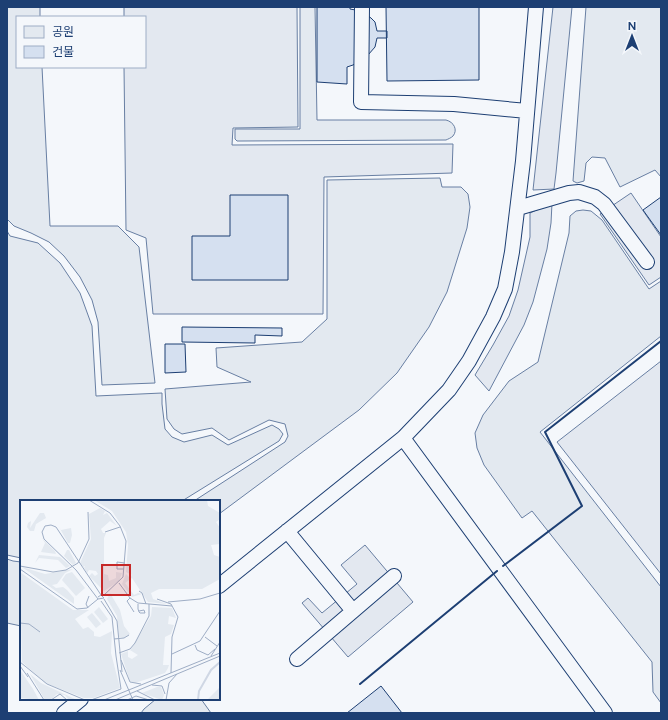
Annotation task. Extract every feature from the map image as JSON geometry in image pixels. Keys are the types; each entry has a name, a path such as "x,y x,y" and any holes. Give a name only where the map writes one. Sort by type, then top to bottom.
{"lane":[{"path":"362,7 361,102 454,104 527,111"},
{"path":"220,585 403,438 449,390 469,361 493,317 505,289 518,208 536,7"},
{"path":"518,208 568,193 579,192 594,197 604,204 646,262"},
{"path":"403,438 605,713"},
{"path":"287,531 353,611"},
{"path":"297,659 394,576"},
{"path":"64,713 80,700"}],"green space":[{"path":"7,7 40,7 40,16 16,16 16,68 42,68 50,226 118,226 139,247 155,383 102,385 98,322 92,300 80,277 64,256 49,242 14,226 7,219"},
{"path":"300,7 315,7 317,120 446,120 451,122 454,126 455,131 453,136 446,140 237,141 235,139 235,129 300,129"},
{"path":"586,7 661,7 661,177 655,170 620,187 605,158 592,157 586,163 584,181 577,183 573,181"},
{"path":"440,178 442,187 461,187 468,194 470,207 467,228 447,292 429,327 397,373 359,410 220,513 220,500 196,500 285,442 288,436 285,424 269,420 229,440 212,428 182,434 174,429 167,419 165,389 251,382 217,367 216,348 302,342 327,319 327,180"},
{"path":"576,211 591,211 602,220 649,289 661,281 661,336 540,432 661,587 661,703 653,692 652,662 532,511 522,518 484,465 477,448 475,433 483,415 509,381 538,362 569,233 570,216"},
{"path":"7,231 10,236 38,243 60,263 80,293 92,326 96,396 162,393 165,429 172,437 184,442 212,435 228,445 272,425 279,429 283,434 279,441 184,500 20,500 20,558 7,555"},
{"path":"7,559 20,562 20,626 7,623"},
{"path":"155,700 202,700 211,713 141,713"}],"shaded area":[{"path":"124,7 297,7 298,127 233,128 232,145 453,144 452,173 324,177 323,314 153,314 146,238 126,230 124,68 146,68 146,16 124,16"},
{"path":"553,7 572,7 556,173 554,189 533,190"},
{"path":"631,193 661,237 661,277 649,285 600,214"},
{"path":"552,203 547,249 533,302 524,325 489,391 475,375 509,316 518,290 530,237 530,213"},
{"path":"661,361 661,574 557,442"},
{"path":"365,545 413,602 348,657 302,603 308,598 322,613 357,584 341,565"}],"building":[{"path":"317,7 350,7 350,9 361,11 371,18 375,22 377,31 387,31 387,38 377,38 375,47 368,55 353,65 347,67 347,84 317,82"},
{"path":"386,7 479,7 479,80 387,81"},
{"path":"230,195 288,195 288,280 192,280 192,236 230,236"},
{"path":"661,197 661,235 643,210"},
{"path":"182,327 282,328 282,336 255,335 255,343 182,342"},
{"path":"165,344 185,344 186,372 165,373"},
{"path":"381,686 402,713 347,713"}],"wall":[{"path":"503,566 582,506 545,432 661,341"},
{"path":"360,684 497,571"}]}
